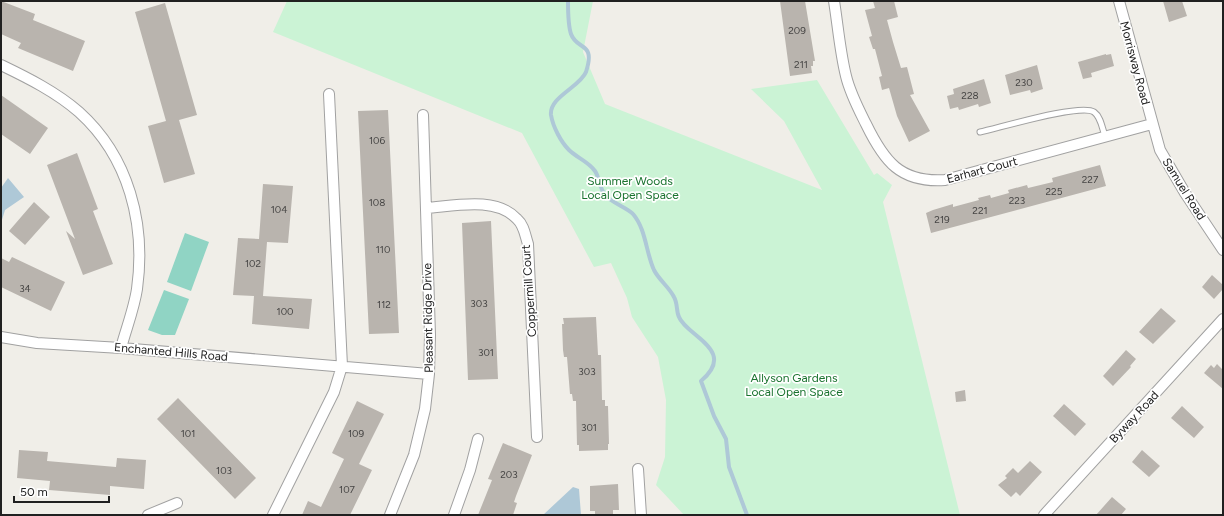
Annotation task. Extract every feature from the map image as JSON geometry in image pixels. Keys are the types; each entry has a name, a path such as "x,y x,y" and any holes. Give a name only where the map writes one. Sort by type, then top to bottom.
{"street":[{"name":"Earhart Court","path":"834,1 841,54 846,77 853,97 883,156 904,174 917,179 931,181 945,180 1152,124"},
{"name":"Morrisway Road","path":"1119,1 1152,124"},
{"path":"1,65 52,92 79,112 99,134 114,155 125,177 138,226 139,256 137,290 121,348"},
{"path":"273,515 334,392 342,366 329,94"},
{"name":"Pleasant Ridge Drive","path":"390,515 414,455 425,409 429,374 430,335 423,116"},
{"name":"Samuel Road","path":"1152,124 1160,150 1170,169 1223,250"},
{"name":"Coppermill Court","path":"426,208 483,204 496,205 508,211 518,219 524,230 528,244 538,437"},
{"name":"Byway Road","path":"1044,515 1223,319"},
{"name":"Enchanted Hills Road","path":"1,337 37,344 121,348 429,374"},
{"path":"454,515 470,470 478,439"},
{"path":"638,469 640,515"},
{"path":"148,515 177,503"}],"lane":[{"path":"980,132 1070,110 1087,109 1094,112 1100,118 1105,136"}],"green space":[{"path":"287,1 593,1 583,52 605,104 822,190 784,121 751,89 817,80 874,175 877,173 892,185 883,202 960,515 684,515 656,485 665,457 666,400 658,357 632,317 627,298 611,263 594,267 522,133 273,32"},
{"path":"185,233 209,242 191,291 167,282"},
{"path":"164,290 189,299 175,335 162,335 148,330"}],"water":[{"path":"8,178 24,197 5,210 1,223 1,188"},
{"path":"573,487 579,489 581,515 543,515"}],"building":[{"path":"1,1 35,14 33,20 85,41 73,71 18,48 21,43 1,34"},
{"path":"780,1 805,1 815,61 813,61 813,66 811,66 812,73 790,76"},
{"path":"873,1 894,1 898,17 887,20 893,42 901,68 907,67 914,94 910,95 930,131 909,142 897,116 889,88 882,90 879,77 882,76 875,49 873,49 869,37 872,36 865,10 875,8"},
{"path":"1163,1 1182,1 1187,16 1169,22"},
{"path":"165,3 197,115 179,120 195,174 164,183 148,126 166,121 135,12"},
{"path":"1111,54 1114,66 1091,73 1092,77 1083,79 1078,62"},
{"path":"1037,65 1043,89 1031,93 1030,90 1010,95 1005,75"},
{"path":"984,79 991,103 979,107 978,104 959,110 958,107 950,109 947,96 954,94 953,89"},
{"path":"1,95 48,128 30,154 1,134"},
{"path":"388,110 399,333 369,334 358,111"},
{"path":"77,153 98,209 93,211 113,264 83,275 66,231 75,239 47,165"},
{"path":"1100,165 1106,186 931,233 926,213 933,210 953,204 953,207 979,200 978,198 990,195 991,198 1009,193 1008,190 1027,185 1028,188 1053,182 1052,178"},
{"path":"263,184 293,186 288,243 267,242 263,296 312,299 309,329 252,324 254,296 233,295 238,238 259,239"},
{"path":"34,202 50,217 25,245 9,231"},
{"path":"491,221 498,379 468,380 462,223"},
{"path":"12,257 65,282 51,311 1,287 1,258 9,262"},
{"path":"1212,275 1223,285 1223,289 1214,299 1202,287"},
{"path":"1161,308 1176,321 1153,344 1139,332"},
{"path":"596,317 598,355 601,355 602,400 605,400 605,406 608,406 609,444 608,450 579,451 579,445 577,445 576,401 573,401 572,394 570,394 567,357 564,357 563,350 562,324 564,324 563,318"},
{"path":"1126,350 1136,359 1130,366 1131,367 1113,386 1103,376"},
{"path":"1217,364 1223,370 1223,389 1204,373 1211,365 1214,368"},
{"path":"965,390 966,401 956,402 955,392"},
{"path":"178,398 256,478 235,499 157,419"},
{"path":"357,401 384,414 359,464 372,470 350,515 302,515 308,501 321,507 344,459 332,453"},
{"path":"1064,404 1086,424 1075,436 1053,416"},
{"path":"1182,406 1204,427 1194,438 1171,418"},
{"path":"503,443 532,455 514,502 517,503 513,515 478,515 492,480 488,479"},
{"path":"19,450 48,452 47,461 116,467 117,458 146,460 144,489 110,486 110,495 49,490 50,481 17,478"},
{"path":"1142,450 1160,466 1149,477 1132,462"},
{"path":"1030,461 1042,472 1020,496 1016,492 1011,497 998,485 1007,478 1005,476 1013,468 1018,473"},
{"path":"618,484 619,510 613,510 613,515 595,515 595,511 590,511 590,486"},
{"path":"1112,497 1126,509 1121,515 1096,515"}],"waterway":[{"path":"568,1 571,34 577,43 584,48 589,55 586,72 583,77 555,103 551,115 554,124 566,147 595,171 602,190 606,196 633,214 641,227 654,270 674,297 679,317 683,324 706,344 712,352 714,361 711,370 701,381 714,416 726,439 729,467 747,515"}],"park label":[{"name":"Summer Woods Local Open Space","path":"630,188"},
{"name":"Allyson Gardens Local Open Space","path":"794,385"}]}
